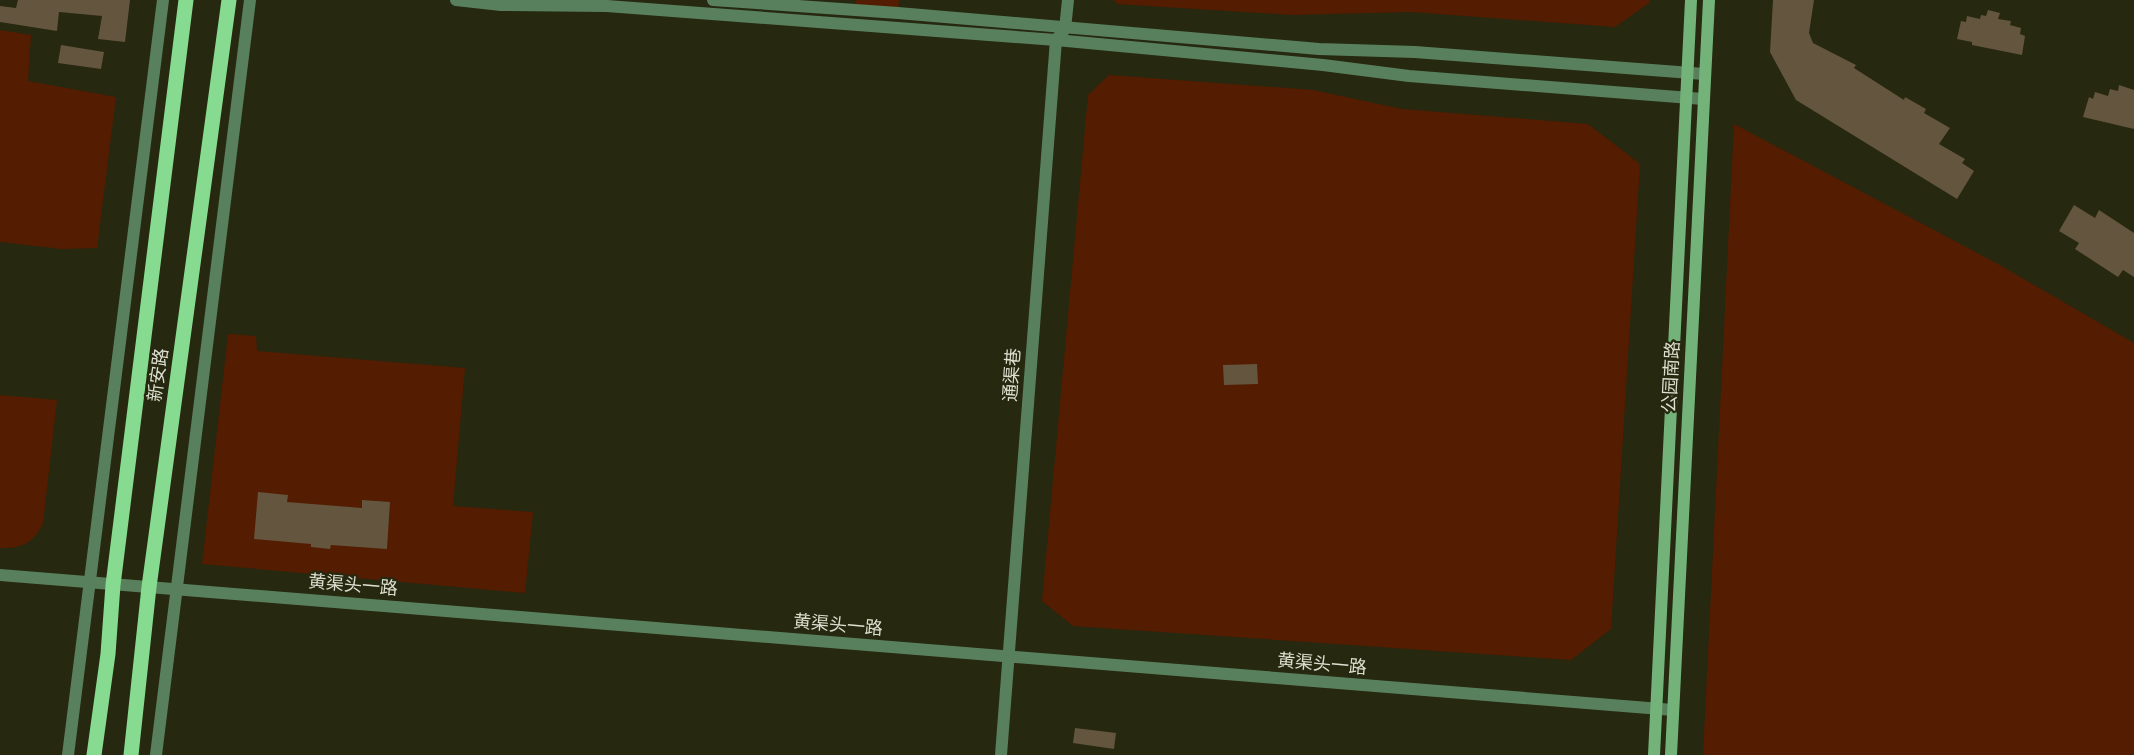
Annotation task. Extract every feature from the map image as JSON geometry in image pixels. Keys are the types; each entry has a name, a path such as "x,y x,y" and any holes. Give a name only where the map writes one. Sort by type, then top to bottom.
{"main road":[{"name":"新安路","path":"94,755 186,0"},
{"name":"新安路","path":"131,755 149,587 229,0"},
{"name":"公园南路","path":"1654,755 1690,0"},
{"name":"公园南路","path":"1671,755 1709,0"}],"street":[{"path":"68,755 163,0"},
{"path":"156,755 250,0"},
{"path":"456,0 501,4 607,6 1056,40 1323,65 1409,76 1703,99"},
{"path":"713,0 898,13 1319,49 1414,52 1704,75"},
{"path":"1056,40 1065,29 1068,0"},
{"name":"通渠巷","path":"1001,755 1056,40"},
{"name":"黄渠头一路","path":"0,575 1673,710"}],"shaded area":[{"path":"856,0 899,0 898,13 855,10"},
{"path":"1114,0 1649,0 1649,3 1615,27 1411,12 1292,15 1117,4"},
{"path":"0,30 31,35 28,81 116,97 97,248 62,249 0,242"},
{"path":"1109,75 1313,90 1402,109 1588,124 1640,164 1611,629 1571,660 1073,626 1042,601 1088,95"},
{"path":"1734,124 1998,264 2134,343 2134,755 1703,755"},
{"path":"228,334 256,336 257,351 465,368 453,506 533,512 525,593 202,564"},
{"path":"0,395 57,400 43,523 31,540 20,546 8,548 0,548"}],"building":[{"path":"18,0 130,0 125,42 98,39 102,16 59,12 57,31 0,22 0,6 16,8"},
{"path":"1773,0 1814,0 1809,33 1813,43 1856,65 1854,68 1904,100 1905,97 1926,109 1924,113 1950,128 1939,144 1965,159 1962,163 1974,171 1957,199 1796,100 1770,52"},
{"path":"1988,10 2000,13 1998,19 2011,21 2010,25 2021,28 2020,34 2025,36 2022,55 1972,45 1972,42 1957,39 1961,21 1966,22 1967,16 1980,19 1981,15 1986,16"},
{"path":"61,45 104,52 101,69 58,63"},
{"path":"2119,85 2134,90 2134,129 2083,117 2089,97 2093,99 2095,92 2108,96 2110,89 2118,91"},
{"path":"2074,205 2095,218 2099,210 2134,233 2134,277 2123,270 2118,277 2075,249 2079,243 2059,231"},
{"path":"1257,364 1258,384 1224,385 1223,365"},
{"path":"258,492 288,495 287,502 362,508 362,500 390,502 387,549 331,545 330,549 311,547 311,544 254,539"},
{"path":"1075,728 1116,733 1114,749 1073,743"}]}
